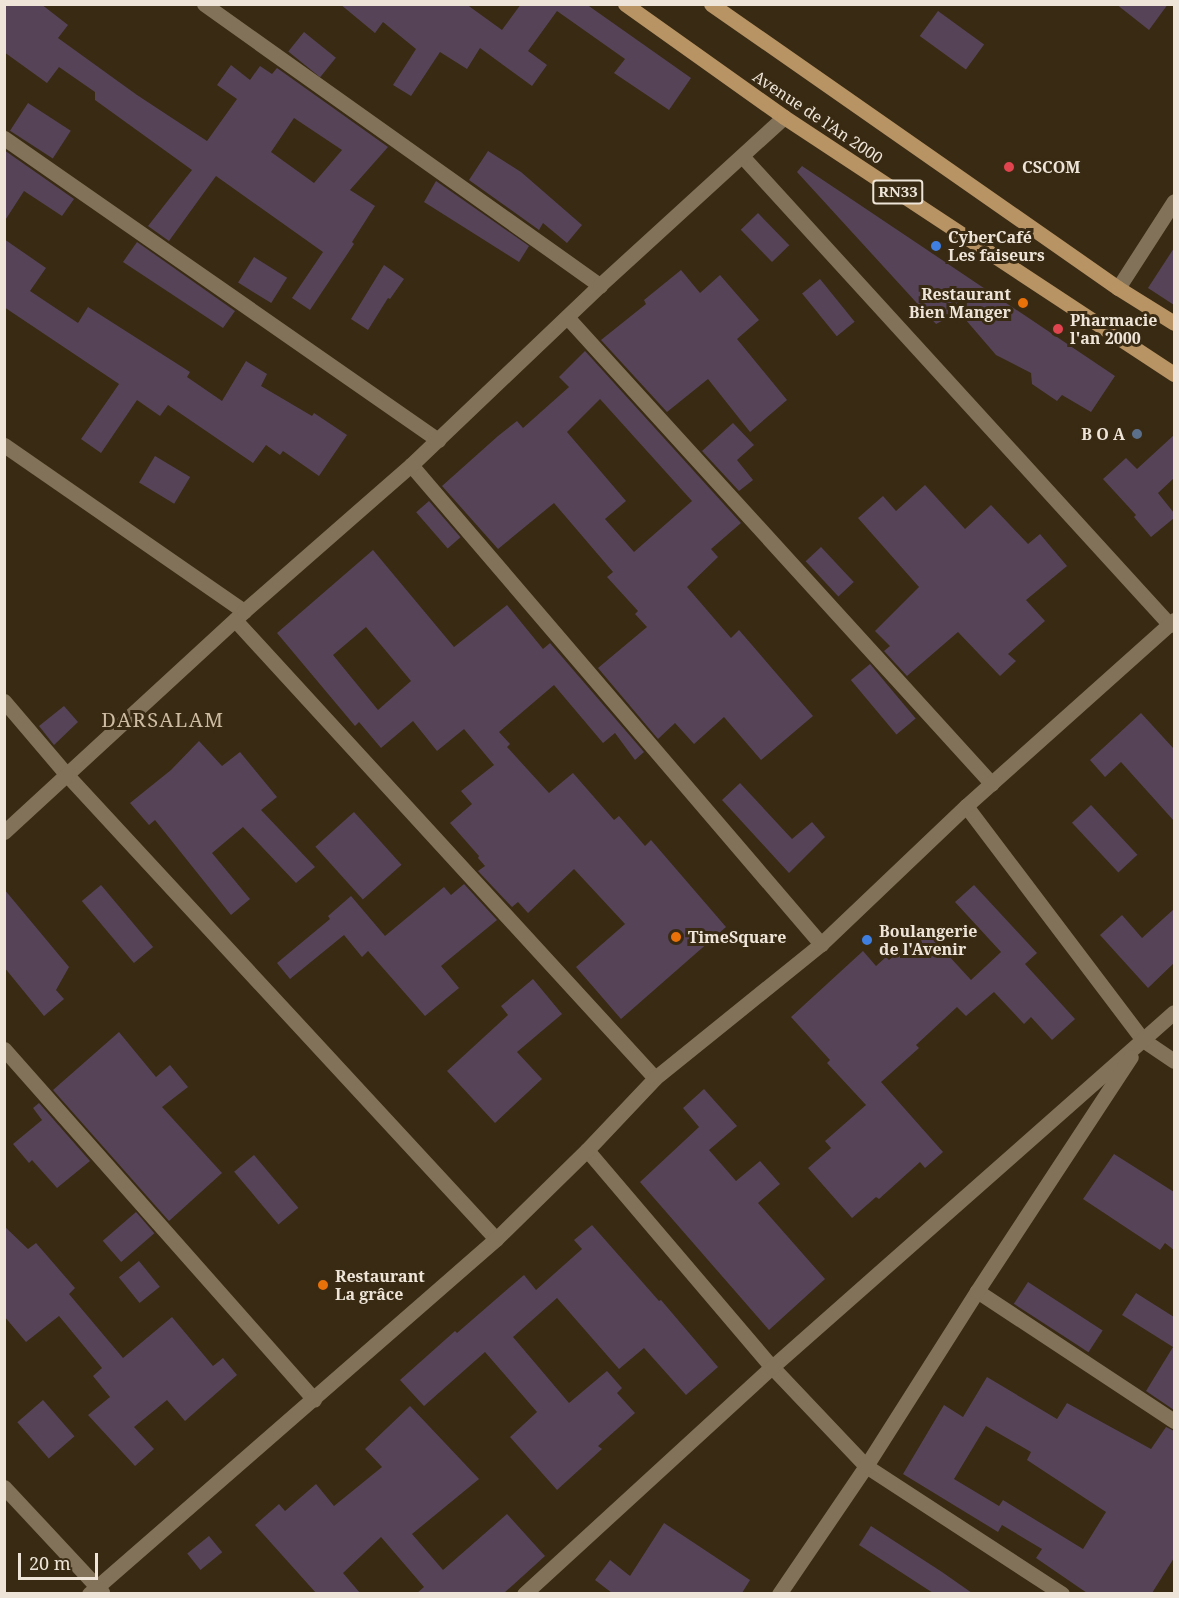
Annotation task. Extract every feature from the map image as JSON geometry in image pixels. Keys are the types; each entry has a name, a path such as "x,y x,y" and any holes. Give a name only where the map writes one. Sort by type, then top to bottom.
{"main road":[{"name":"Avenue de l'An 2000","path":"625,4 784,117 1174,374"},
{"name":"Avenue de l'An 2000","path":"711,4 1118,288 1174,324"}],"street":[{"path":"204,4 600,285"},
{"path":"4,832 240,616 411,465 600,285 784,117"},
{"path":"4,138 438,440"},
{"path":"4,1487 96,1592 496,1239 587,1150 655,1078 821,944 966,806 1172,622 742,156"},
{"path":"1118,288 1174,201"},
{"path":"567,317 992,784"},
{"path":"4,445 240,616 655,1078"},
{"path":"411,465 821,944"},
{"path":"4,701 67,775 496,1239"},
{"path":"966,806 1143,1040 1174,1061"},
{"path":"524,1593 772,1367 1174,1012"},
{"path":"779,1593 866,1466 977,1291 1143,1040"},
{"path":"4,1049 314,1399"},
{"path":"587,1150 772,1367 866,1466 1062,1593"},
{"path":"977,1291 1174,1421"}],"building":[{"path":"4,4 41,4 68,25 58,38 137,95 207,141 237,99 217,85 231,65 250,80 260,66 272,74 277,68 388,147 350,190 375,206 352,242 354,244 310,310 292,298 323,252 216,176 169,241 148,226 192,170 95,100 95,92 59,67 47,83 4,52","holes":["294,118 342,150 314,183 271,152"]},
{"path":"340,4 466,4 502,30 521,4 586,4 691,78 669,110 614,73 625,59 557,11 528,51 547,65 532,86 480,48 467,69 440,52 411,96 393,85 416,49 383,22 375,33"},
{"path":"1116,4 1168,4 1149,30"},
{"path":"938,11 984,45 966,70 920,36"},
{"path":"304,32 336,58 320,77 288,51"},
{"path":"28,103 71,131 53,158 10,131"},
{"path":"4,150 74,199 62,216 24,191 4,222"},
{"path":"488,151 521,172 582,225 567,243 543,223 539,230 469,180"},
{"path":"802,166 1115,376 1091,412 1062,395 1057,401 1032,384 1031,373 996,355 959,312 936,324 797,172"},
{"path":"436,181 529,246 519,262 424,202"},
{"path":"758,213 789,245 772,262 741,230"},
{"path":"4,239 46,268 30,291 78,323 88,307 190,372 187,377 222,401 246,361 267,374 261,386 312,416 314,413 347,435 319,476 283,451 280,455 266,445 253,463 168,405 160,416 137,400 101,453 81,439 119,384 4,307"},
{"path":"137,242 235,311 223,328 123,262"},
{"path":"1174,248 1174,305 1148,288"},
{"path":"254,257 287,278 271,303 238,282"},
{"path":"384,265 404,279 390,299 388,298 368,330 351,319"},
{"path":"681,270 700,293 720,275 759,320 737,339 787,400 750,432 708,379 667,412 601,340 646,304 644,300"},
{"path":"820,279 855,322 837,336 802,293"},
{"path":"585,351 741,523 711,549 718,557 687,587 731,638 739,630 813,716 761,760 724,717 694,744 675,723 658,739 598,668 647,627 635,614 638,611 607,577 613,572 554,503 498,549 442,486 517,421 523,428 569,387 559,377","holes":["600,399 692,501 634,552 605,519 626,501 567,432"]},
{"path":"733,423 754,445 737,460 753,480 739,491 702,451"},
{"path":"1174,435 1174,478 1158,493 1174,513 1174,518 1151,537 1134,517 1136,515 1103,479 1126,458 1137,469"},
{"path":"155,456 190,477 174,504 139,483"},
{"path":"925,485 965,529 991,505 1028,544 1040,534 1067,566 1026,600 1045,621 1008,654 1016,661 1000,676 958,632 907,676 884,651 890,646 875,631 919,587 858,518 883,496 896,511"},
{"path":"429,501 460,537 448,548 416,512"},
{"path":"821,547 854,582 838,596 806,561"},
{"path":"373,550 454,647 507,605 543,649 550,643 644,752 635,760 615,733 603,743 554,685 499,732 510,744 507,747 549,793 573,773 614,820 619,816 645,846 651,840 726,927 621,1019 576,967 625,924 574,869 528,913 518,902 512,907 478,871 485,866 450,823 472,804 461,791 494,765 464,729 437,751 413,721 381,748 359,722 355,726 277,633","holes":["366,627 411,681 378,710 333,655"]},
{"path":"870,664 916,718 896,734 851,680"},
{"path":"64,706 78,722 54,745 39,726"},
{"path":"1141,713 1174,749 1174,821 1121,762 1105,777 1090,760"},
{"path":"199,741 222,766 240,752 277,797 261,810 315,867 296,883 243,827 212,853 250,899 231,915 155,820 149,825 130,803 171,770"},
{"path":"740,783 792,839 812,822 825,837 789,873 722,800"},
{"path":"1091,805 1137,855 1118,872 1072,823"},
{"path":"354,812 402,865 363,900 315,847"},
{"path":"464,884 497,920 441,966 459,988 425,1016 368,951 362,957 344,935 290,979 277,963 330,919 328,916 351,896 385,936 444,887 451,895"},
{"path":"101,885 153,947 134,963 82,901"},
{"path":"974,885 1037,953 1025,964 1075,1019 1052,1040 1031,1017 1024,1024 994,992 966,1016 957,1007 916,1045 919,1048 881,1082 943,1152 925,1168 920,1162 879,1199 876,1197 852,1218 808,1168 831,1148 825,1141 866,1105 827,1063 830,1060 791,1017 863,951 876,966 886,957 889,960 924,929 971,980 1001,952 955,902"},
{"path":"4,889 69,967 56,990 64,999 44,1016 4,967"},
{"path":"1174,909 1174,963 1148,988 1100,935 1122,915 1142,938"},
{"path":"533,979 562,1014 517,1052 542,1079 495,1123 447,1071 508,1015 501,1006"},
{"path":"119,1032 156,1077 170,1065 188,1087 162,1107 222,1173 169,1221 53,1090"},
{"path":"704,1089 737,1126 709,1150 736,1181 760,1161 780,1184 758,1203 825,1279 769,1330 640,1182 699,1127 683,1108"},
{"path":"39,1103 90,1161 57,1188 32,1160 29,1163 13,1144 42,1120 33,1108"},
{"path":"1114,1154 1174,1192 1174,1250 1165,1243 1160,1250 1083,1199"},
{"path":"254,1155 298,1208 278,1225 234,1172"},
{"path":"136,1212 154,1233 121,1262 103,1241"},
{"path":"592,1225 659,1301 661,1300 718,1367 686,1395 644,1348 619,1369 557,1298 513,1337 569,1403 607,1371 622,1388 617,1393 635,1413 598,1446 602,1449 557,1490 510,1437 537,1412 485,1352 424,1406 400,1380 455,1331 457,1333 524,1275 536,1290 582,1249 574,1240"},
{"path":"4,1226 28,1249 36,1243 75,1288 69,1294 123,1358 172,1317 213,1366 223,1358 237,1375 185,1421 167,1400 134,1427 154,1449 135,1466 88,1415 110,1397 93,1376 102,1368 59,1316 26,1342 4,1316"},
{"path":"139,1261 160,1287 140,1303 119,1277"},
{"path":"1028,1282 1103,1330 1088,1352 1014,1304"},
{"path":"1136,1293 1174,1317 1174,1410 1146,1391 1173,1347 1122,1315"},
{"path":"987,1377 1057,1419 1067,1403 1151,1449 1166,1427 1174,1431 1174,1558 1152,1593 1087,1593 1036,1558 1042,1549 1002,1525 998,1532 903,1474 944,1405 963,1417","holes":["986,1426 1031,1452 1027,1460 1106,1512 1083,1549 1003,1500 999,1506 954,1479"]},
{"path":"43,1400 74,1436 49,1459 17,1422"},
{"path":"410,1406 479,1479 412,1534 443,1570 507,1514 545,1556 504,1593 417,1593 424,1587 381,1537 343,1573 360,1593 316,1593 255,1525 279,1504 285,1511 316,1484 334,1506 382,1467 365,1449"},
{"path":"664,1523 750,1580 742,1593 612,1593 595,1580 610,1560 630,1576"},
{"path":"871,1526 972,1593 933,1593 859,1545"},
{"path":"209,1536 222,1552 200,1570 187,1554"}],"place":[{"name":"CSCOM","path":"1009,167"},
{"name":"CyberCafé Les faiseurs","path":"936,246"},
{"name":"Restaurant Bien Manger","path":"1023,303"},
{"name":"Pharmacie l'an 2000","path":"1058,329"},
{"name":"B O A","path":"1137,434"},
{"name":"TimeSquare","path":"676,937"},
{"name":"Boulangerie de l'Avenir","path":"867,940"},
{"name":"Restaurant La grâce","path":"323,1285"}],"district":[{"name":"DARSALAM","path":"163,719"}]}
